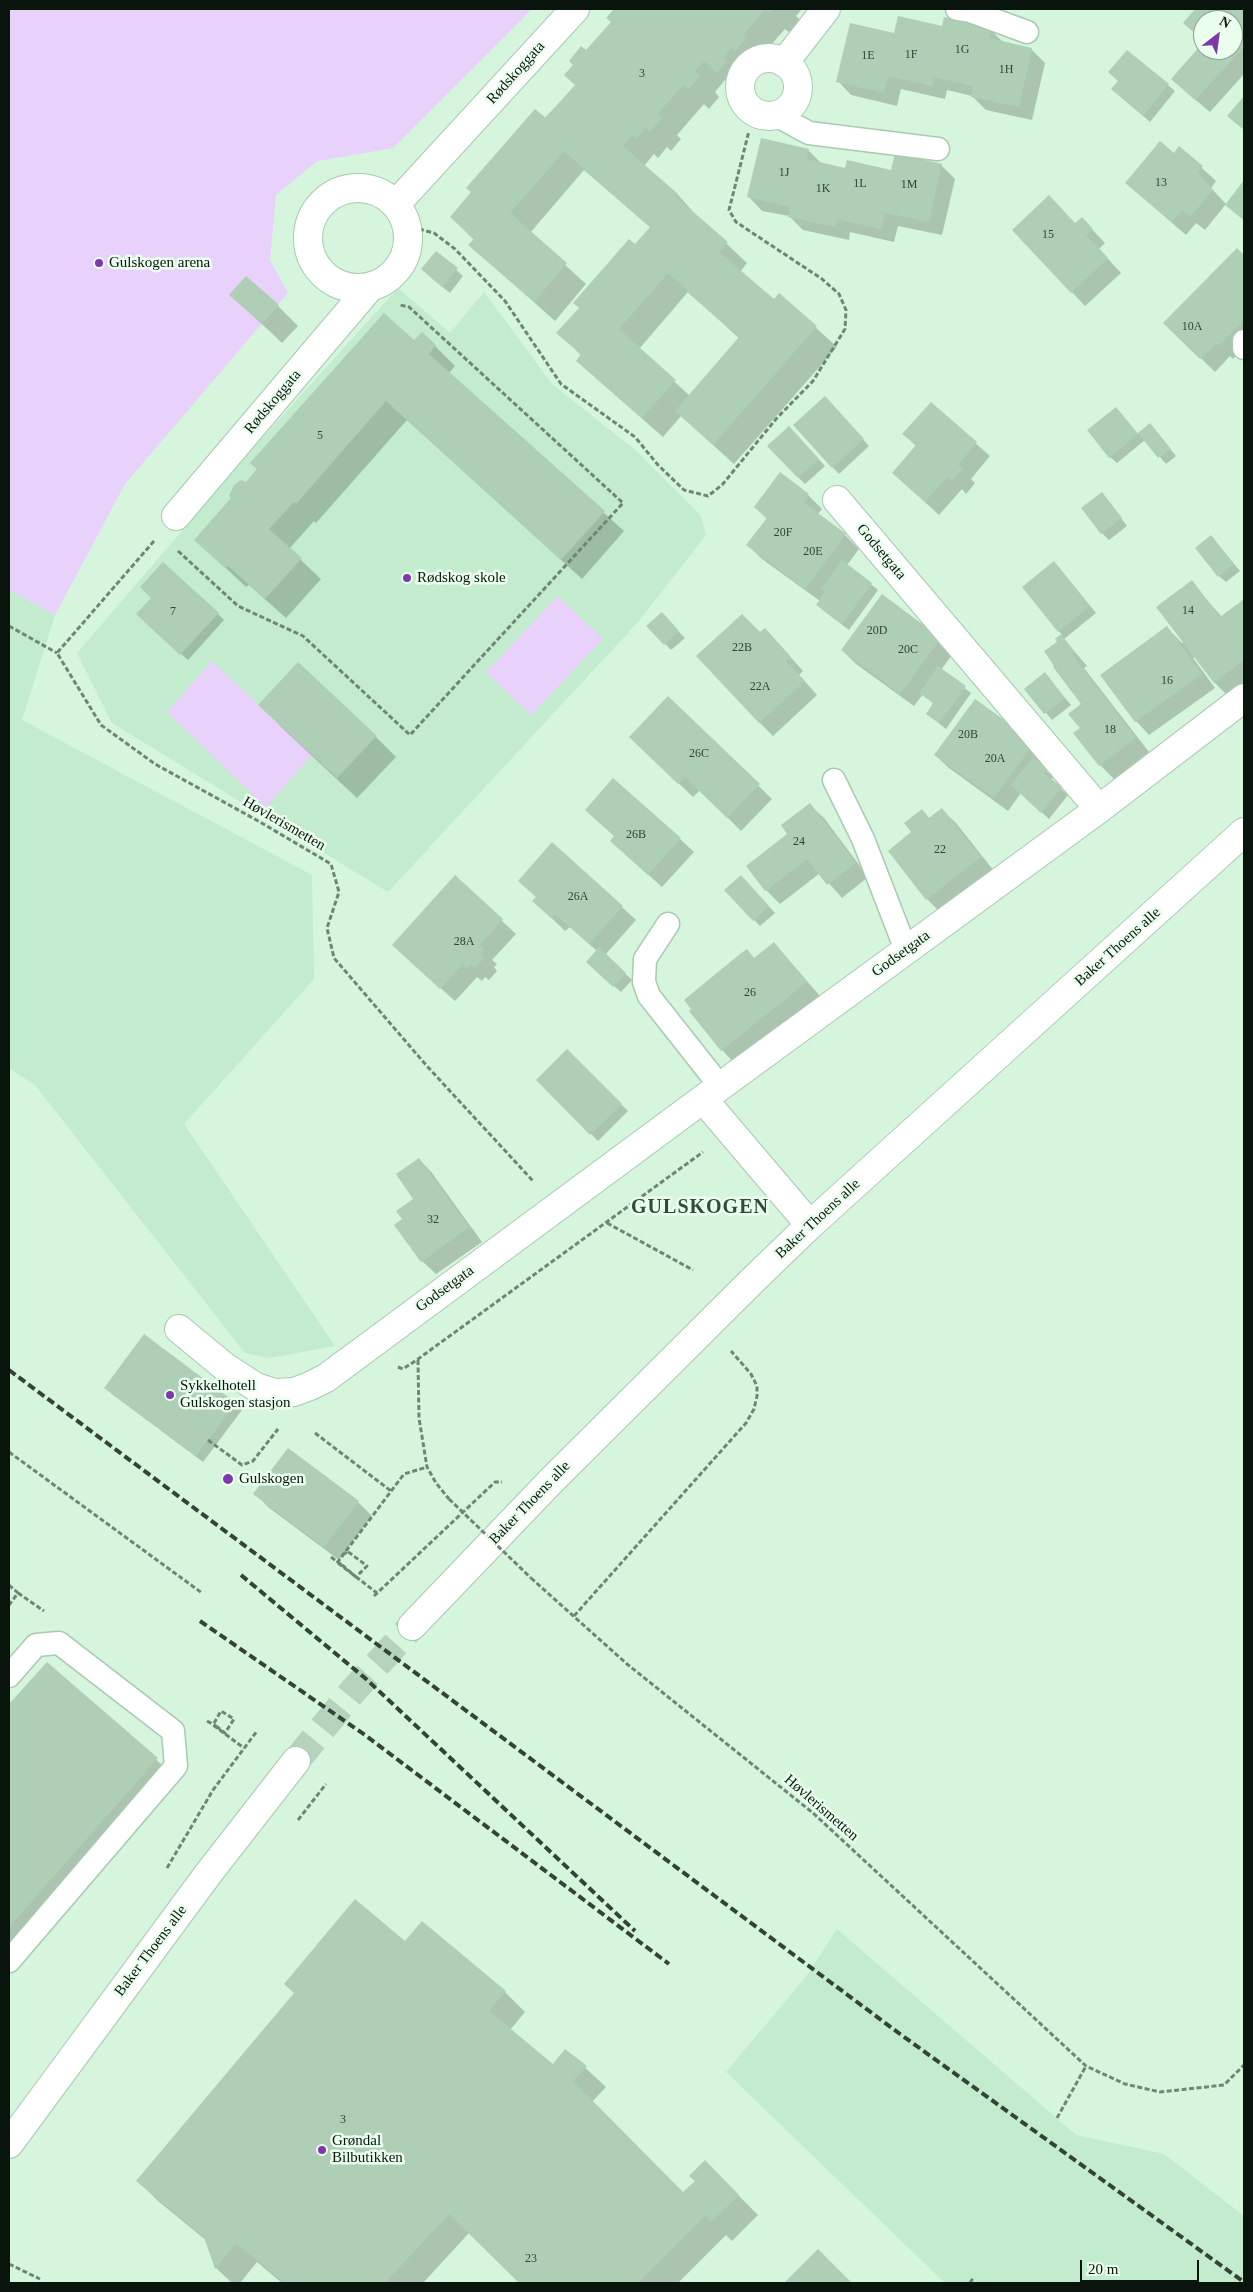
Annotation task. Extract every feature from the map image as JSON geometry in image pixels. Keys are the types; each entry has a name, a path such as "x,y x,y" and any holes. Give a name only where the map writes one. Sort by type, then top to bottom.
{"street":[{"name":"Rødskoggata","path":"401,215 575,9"},
{"path":"784,63 826,9"},
{"path":"776,59 784,63 796,77 797,87 792,104 785,111 765,113 747,106 742,98 740,80 744,72 758,60 776,59"},
{"path":"350,188 367,188 383,194 401,215 408,241 405,256 397,270 385,281 366,292 341,286 327,279 316,266 309,250 307,234 312,218 320,204 334,193 350,188"},
{"name":"Rødskoggata","path":"168,525 366,292"},
{"name":"Godsetgata","path":"837,500 1099,809"},
{"name":"Godsetgata","path":"178,1329 242,1379 256,1387 275,1393 294,1392 326,1378 1099,809 1244,698"},
{"name":"Baker Thoens alle","path":"412,1626 551,1481 810,1225 1244,832"},
{"path":"711,1093 729,1132 810,1225"},
{"name":"Baker Thoens alle","path":"9,2144 208,1874 296,1761"}],"lane":[{"path":"957,9 970,11 1028,32"},
{"path":"765,113 809,133 938,149"},
{"path":"1244,341 1244,348"},
{"path":"834,780 864,839 906,950"},
{"path":"668,924 645,959 644,982 649,996 711,1093"},
{"path":"9,1676 36,1645 59,1643 173,1731 176,1766 9,1960"}],"path":[{"path":"401,215 434,233 455,249 505,301 561,384 635,437 658,465 684,490 708,496 722,486 776,419 813,381 845,329 846,310 839,294 822,279 736,222 729,210 765,113"},
{"path":"57,653 168,525 238,606 303,636 410,735 623,503 409,307 366,292"},
{"name":"Høvlerismetten","path":"9,626 57,653 101,726 155,764 331,864 338,892 327,928 334,958 426,1065 537,1186"},
{"path":"362,1350 403,1369 607,1223 729,1132"},
{"path":"607,1223 693,1270"},
{"path":"574,1616 746,1423 754,1409 757,1386 751,1374 705,1327"},
{"path":"337,1563 404,1474 426,1467 418,1418 418,1359"},
{"path":"315,1433 391,1491"},
{"path":"208,1440 242,1465"},
{"path":"9,1452 202,1593"},
{"name":"Høvlerismetten","path":"426,1467 449,1500 531,1578 627,1664 813,1813 1086,2066 1125,2084 1160,2092 1224,2085 1244,2065"},
{"path":"331,1558 337,1563 356,1577 367,1566 347,1551 337,1564 376,1594 496,1482"},
{"path":"9,1586 18,1593 9,1605"},
{"path":"207,1721 225,1733 234,1719 222,1711 213,1725 244,1748"},
{"path":"167,1867 213,1790 257,1731"},
{"path":"1058,2118 1086,2066"},
{"path":"9,2264 40,2279"},
{"path":"970,2283 973,2278"}],"shaded area":[{"name":"Gulskogen arena","path":"9,9 532,9 393,148 317,161 276,195 270,260 288,293 125,484 55,615 9,590"},
{"name":"Rødskog skole","path":"398,288 450,333 484,292 552,384 634,449 701,516 706,535 638,622 388,892 112,723 77,653 256,445"},
{"path":"9,590 55,615 22,720 312,875 314,979 184,1124 335,1346 269,1358 245,1353 35,1085 9,1068"},
{"path":"558,596 603,639 531,715 486,672"},
{"path":"212,661 312,755 266,807 167,712"},
{"path":"837,1929 1076,2135 1164,2154 1244,2216 1244,2283 945,2283 726,2072 805,1978"}],"building":[{"path":"614,9 773,9 769,13 765,10 744,34 747,37 735,51 732,48 723,58 727,61 717,73 704,61 695,71 700,76 688,90 683,85 658,114 662,118 650,132 646,128 637,139 633,135 623,146 678,194 676,197 728,242 719,252 774,299 779,293 817,326 713,445 675,411 739,337 668,273 619,329 676,380 642,418 576,361 581,354 556,333 579,308 573,303 629,239 635,244 650,227 564,151 510,213 567,263 534,302 468,245 474,239 450,217 471,192 466,188 535,109 546,118 575,85 564,75 573,65 569,61 581,46 586,50 611,22 606,18"},
{"path":"1244,9 1244,47 1243,10 1194,10"},
{"path":"1193,11 1193,32 1183,23"},
{"path":"898,16 942,26 944,17 991,29 989,38 1032,48 1019,107 971,97 973,86 934,77 932,86 888,76 884,93 836,82 850,23 894,33"},
{"path":"1127,50 1169,84 1143,116 1111,89 1118,81 1108,72"},
{"path":"1193,54 1193,60 1232,60 1195,100 1171,79"},
{"path":"1244,96 1244,130 1227,116"},
{"path":"761,138 809,149 806,159 845,168 847,160 891,170 895,153 942,164 929,222 885,213 881,229 837,219 835,227 788,217 790,207 747,197"},
{"path":"1160,141 1174,153 1179,146 1203,166 1198,173 1213,190 1190,217 1182,210 1172,222 1125,183"},
{"path":"1244,180 1244,214 1241,218 1225,205"},
{"path":"1049,195 1075,223 1082,217 1093,229 1086,235 1108,258 1071,293 1012,230"},
{"path":"1237,248 1244,255 1244,320 1219,346 1216,344 1200,359 1163,323"},
{"path":"436,251 458,268 442,287 421,269"},
{"path":"246,276 279,305 262,324 229,295"},
{"path":"384,313 414,340 422,332 436,345 429,354 605,511 561,560 386,401 296,504 294,502 269,529 302,558 265,599 228,566 225,568 194,540 231,498 229,496 234,485 241,480 246,482 257,469 250,463"},
{"path":"825,396 864,439 832,468 793,425"},
{"path":"931,402 977,442 958,465 963,469 952,481 947,477 925,502 892,473 916,445 902,434"},
{"path":"1116,407 1138,434 1109,458 1087,430"},
{"path":"1150,423 1171,449 1158,458 1138,433"},
{"path":"789,426 819,459 798,478 767,446"},
{"path":"780,472 809,494 803,502 846,534 805,589 746,545 767,518 754,507"},
{"path":"1102,492 1122,518 1101,534 1081,508"},
{"path":"1211,535 1234,564 1218,577 1195,548"},
{"path":"842,560 872,583 842,624 816,605 825,592 821,589"},
{"path":"1054,561 1090,606 1058,632 1022,587"},
{"path":"163,562 219,613 180,655 136,614 151,598 140,587"},
{"path":"1192,580 1220,617 1244,599 1244,660 1214,683 1156,607"},
{"path":"882,594 941,638 900,694 841,650"},
{"path":"662,612 679,631 664,645 646,626"},
{"path":"742,614 760,632 765,628 791,657 786,661 805,681 759,723 696,656"},
{"path":"1167,626 1202,674 1135,722 1100,675"},
{"path":"1061,634 1075,652 1072,654 1136,738 1099,766 1073,733 1080,728 1068,714 1081,704 1053,667 1044,651 1057,642 1055,639"},
{"path":"298,662 377,736 337,778 258,705"},
{"path":"938,666 966,686 939,723 926,714 933,703 919,693"},
{"path":"1045,672 1065,698 1044,714 1024,689"},
{"path":"668,696 760,784 727,818 685,777 678,784 629,737"},
{"path":"975,699 1035,742 994,798 934,755"},
{"path":"1033,757 1047,770 1044,773 1062,787 1041,813 1011,785"},
{"path":"613,778 681,838 648,875 610,841 614,836 585,810"},
{"path":"810,803 856,863 827,885 807,859 765,891 746,866 787,834 781,825"},
{"path":"942,808 981,857 926,900 888,851 911,832 904,823 922,809 929,818"},
{"path":"552,842 623,906 589,944 555,914 551,918 532,901 536,897 518,881"},
{"path":"455,875 503,919 480,945 484,949 481,953 485,957 475,968 471,964 467,968 463,964 440,989 392,945"},
{"path":"741,875 769,906 753,921 724,890"},
{"path":"774,942 807,982 721,1051 689,1011 691,1009 684,1000 747,949 754,958"},
{"path":"599,947 626,973 613,987 586,962"},
{"path":"567,1049 622,1104 590,1135 536,1080"},
{"path":"419,1158 469,1227 421,1262 394,1225 402,1219 396,1211 413,1199 396,1174"},
{"name":"Sykkelhotell Gulskogen stasjon","path":"144,1334 236,1403 196,1456 104,1388"},
{"path":"288,1448 359,1501 324,1547 253,1494"},
{"path":"47,1662 158,1758 9,1927 9,1704"},
{"path":"355,1899 405,1941 422,1921 506,1991 489,2011 553,2064 565,2049 587,2066 573,2081 683,2192 695,2181 689,2176 705,2160 739,2195 711,2222 705,2216 638,2283 519,2283 449,2214 385,2283 285,2283 236,2243 215,2269 204,2237 136,2181 294,1993 284,1984"},
{"path":"818,2249 852,2283 784,2283"}],"tunnel":[{"path":"296,1761 353,1691 412,1626"}],"railway":[{"path":"9,1370 900,2034 1244,2282"},
{"path":"241,1575 365,1678 635,1931"},
{"path":"200,1621 365,1735 669,1964"}],"place":[{"name":"Gulskogen arena","path":"99,263"},
{"name":"Rødskog skole","path":"407,578"},
{"name":"Sykkelhotell Gulskogen stasjon","path":"170,1395"},
{"name":"Gulskogen","path":"228,1479"},
{"name":"Grøndal Bilbutikken","path":"322,2150"}],"district":[{"name":"GULSKOGEN","path":"700,1208"}]}
